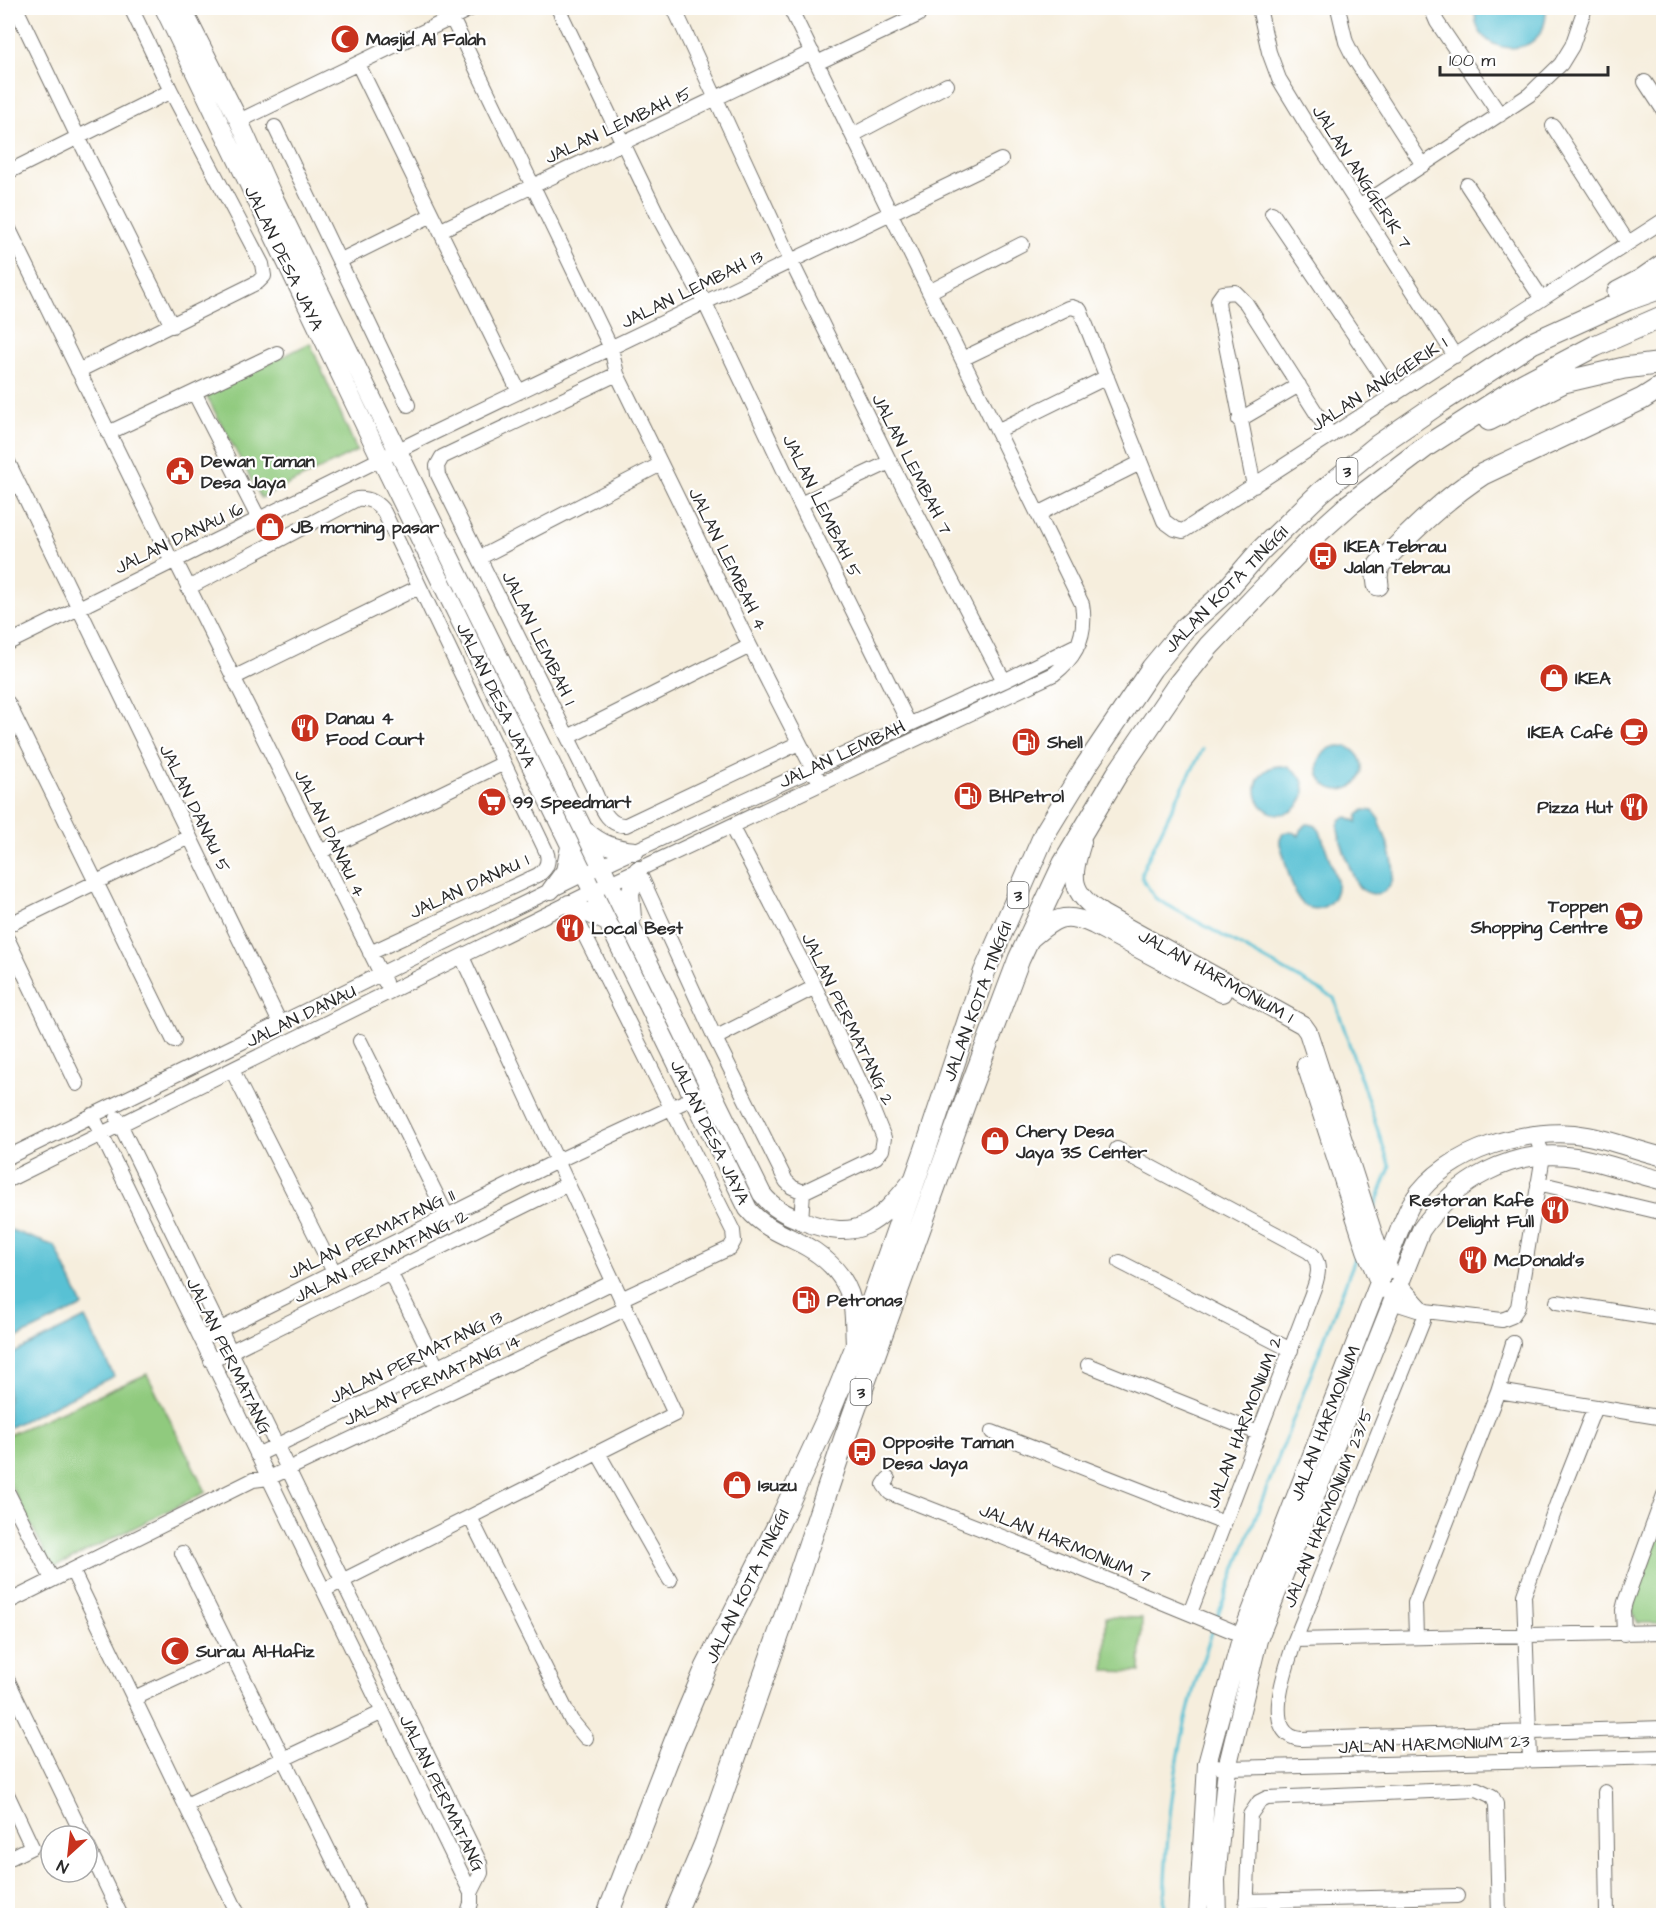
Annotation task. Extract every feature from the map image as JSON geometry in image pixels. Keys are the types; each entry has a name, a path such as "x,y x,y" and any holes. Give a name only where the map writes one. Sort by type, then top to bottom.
{"highway":[{"path":"1532,343 1578,313 1641,280 1664,264"},
{"name":"JALAN KOTA TINGGI","path":"607,1916 706,1668 779,1523 826,1421 855,1350 984,973 1045,832 1086,766 1152,668 1185,628 1224,593 1261,550 1320,493 1377,446 1532,343 1627,300 1664,287"},
{"name":"JALAN KOTA TINGGI","path":"674,1916 705,1843 851,1419 966,1100 1026,944 1064,863 1087,823 1145,730 1209,646 1311,539 1350,504 1428,445 1523,384 1595,346 1664,316"},
{"path":"1428,445 1462,433 1564,382 1624,368 1664,363"},
{"path":"1378,585 1379,566 1460,489 1483,474 1642,399 1664,385"}],"main road":[{"name":"JALAN DESA JAYA","path":"164,8 381,459 748,1209 755,1218 773,1230 816,1251 843,1281 852,1301 855,1350"},
{"name":"JALAN DESA JAYA","path":"182,8 762,1194 775,1208 801,1221 837,1230 861,1227 883,1214 916,1174"},
{"name":"JALAN HARMONIUM 1","path":"1087,823 1074,868 1077,891 1086,902 1103,914 1303,1025 1308,1032 1366,1211 1366,1249 1379,1285 1392,1302"},
{"path":"584,829 598,842 609,847 635,851"},
{"path":"551,890 565,871 570,847"},
{"path":"633,930 630,893 638,870"},
{"path":"569,903 608,922"},
{"name":"JALAN HARMONIUM 1","path":"1026,944 1053,920 1065,917 1079,919 1294,1032 1366,1231 1386,1267 1400,1284"},
{"name":"JALAN HARMONIUM","path":"1198,1916 1207,1764 1242,1635 1413,1201 1434,1177 1452,1164 1499,1142 1535,1133 1589,1136 1664,1156"},
{"name":"JALAN HARMONIUM","path":"1217,1916 1216,1880 1227,1768 1258,1640 1421,1230 1450,1196 1481,1174 1523,1158 1575,1157 1664,1181"}],"street":[{"path":"16,8 172,326"},
{"path":"78,371 172,326 258,282 264,276 262,264 171,91 131,8"},
{"path":"239,121 358,64 450,12 472,8"},
{"name":"JALAN LEMBAH 5","path":"558,8 660,220 705,303 800,504 909,724"},
{"name":"JALAN LEMBAH 7","path":"674,8 791,261 890,462 1004,681"},
{"name":"JALAN LEMBAH","path":"610,883 1054,674 1075,654 1084,627 1082,604 790,8"},
{"name":"JALAN ANGGERIK 7","path":"1259,8 1269,52 1279,79 1455,356"},
{"path":"1338,8 1354,58 1423,165"},
{"path":"1431,8 1437,22 1500,114"},
{"path":"1359,207 1529,96 1561,64 1575,39 1585,8"},
{"name":"JALAN LEMBAH 4","path":"450,12 611,348 617,374 820,784"},
{"name":"JALAN LEMBAH 15","path":"441,230 716,99 918,15"},
{"path":"358,64 519,392"},
{"path":"1645,82 1664,111"},
{"path":"853,135 947,86"},
{"path":"8,172 171,91"},
{"path":"1553,126 1628,243"},
{"path":"275,128 408,405"},
{"name":"JALAN LEMBAH 13","path":"398,450 1001,160"},
{"path":"1467,185 1542,299"},
{"path":"1272,213 1395,395"},
{"path":"339,261 432,214"},
{"name":"JALAN ANGGERIK 1","path":"1140,463 1164,520 1179,530 1188,529 1664,220"},
{"name":"JALAN DANAU 4","path":"8,227 108,433 390,992"},
{"path":"929,292 1022,244"},
{"path":"1254,486 1239,420 1219,310 1218,300 1223,293 1235,292 1246,303 1331,436"},
{"path":"962,359 1068,308 1076,308 1082,313 1140,463 1038,514"},
{"path":"108,433 277,354"},
{"name":"JALAN LEMBAH 1","path":"617,374 442,457 437,466 438,475 608,818 615,824 626,825 799,743"},
{"path":"997,431 1107,377"},
{"path":"1239,420 1299,385"},
{"path":"195,394 259,519"},
{"name":"JALAN DANAU 16","path":"8,643 398,450"},
{"name":"JALAN DANAU 5","path":"8,462 280,1023"},
{"path":"800,504 890,462"},
{"path":"479,558 661,464"},
{"name":"JALAN DANAU 1","path":"188,588 357,499 371,500 380,507 548,856 547,864 538,874 370,953"},
{"path":"233,678 419,587"},
{"name":"JALAN LEMBAH","path":"602,866 1004,681 1079,644"},
{"path":"568,737 750,646"},
{"path":"8,703 174,1041"},
{"path":"320,852 504,763"},
{"name":"JALAN PERMATANG 2","path":"731,826 815,987 884,1138 882,1150 876,1158 803,1192"},
{"path":"8,925 189,837"},
{"name":"JALAN DANAU","path":"8,1157 602,866"},
{"path":"638,870 715,1038 786,1181 803,1192 801,1221"},
{"name":"JALAN DANAU","path":"8,1180 610,883"},
{"path":"569,903 672,1107"},
{"path":"8,940 77,1084"},
{"path":"324,1590 675,1414 462,957"},
{"path":"715,1038 815,987"},
{"path":"360,1041 447,1216"},
{"path":"232,1070 334,1272"},
{"name":"JALAN PERMATANG 11","path":"201,1339 557,1161 711,1089"},
{"name":"JALAN PERMATANG","path":"111,1106 480,1863 481,1874 471,1893"},
{"name":"JALAN PERMATANG 14","path":"253,1479 269,1478 623,1304 732,1244 733,1231 672,1107"},
{"name":"JALAN PERMATANG","path":"92,1115 471,1893"},
{"path":"1392,1302 1417,1310 1423,1315 1502,1320 1512,1316 1518,1307 1543,1156 1535,1133"},
{"name":"JALAN HARMONIUM 2","path":"1117,1149 1302,1248 1316,1259 1319,1269 1291,1350 1190,1613"},
{"path":"1538,1183 1664,1213"},
{"name":"JALAN PERMATANG 12","path":"211,1361 568,1184"},
{"path":"1120,1262 1291,1350"},
{"path":"390,1272 437,1367"},
{"name":"JALAN PERMATANG 13","path":"257,1455 613,1282"},
{"path":"1400,1284 1423,1315"},
{"path":"1557,1302 1664,1320"},
{"name":"JALAN HARMONIUM 23/5","path":"1423,1315 1295,1640 1282,1687 1278,1713 1287,1733 1291,1737 1301,1739 1530,1732"},
{"path":"1416,1637 1415,1603 1498,1391 1513,1343"},
{"path":"1088,1365 1258,1433"},
{"path":"1498,1391 1664,1418"},
{"path":"1530,1760 1524,1595 1595,1407"},
{"path":"992,1432 1224,1523"},
{"path":"598,1453 670,1580"},
{"path":"8,1602 253,1479 257,1455"},
{"name":"JALAN HARMONIUM 7","path":"888,1479 884,1485 890,1493 1242,1635"},
{"path":"8,1493 52,1580"},
{"path":"1624,1634 1623,1610 1664,1496"},
{"path":"470,1517 571,1720 586,1738"},
{"path":"182,1553 361,1916"},
{"path":"72,1570 239,1916"},
{"path":"1295,1640 1664,1632"},
{"path":"134,1698 231,1653"},
{"path":"8,1681 77,1824"},
{"path":"186,1805 383,1712"},
{"path":"1530,1732 1664,1728"},
{"name":"JALAN HARMONIUM 23","path":"1207,1764 1227,1768 1664,1757"},
{"path":"1246,1916 1250,1815 1259,1802 1267,1798 1478,1789 1492,1796 1496,1804 1499,1916"},
{"path":"1605,1792 1607,1916"},
{"path":"8,1796 32,1847 8,1859"},
{"path":"99,1870 121,1916"},
{"path":"467,1916 471,1893"},
{"path":"1245,1901 1457,1896"}],"green space":[{"path":"310,343 357,451 261,498 206,395"},
{"path":"147,1374 206,1492 53,1568 8,1480 8,1435"},
{"path":"1663,1524 1663,1623 1638,1623 1631,1610"},
{"path":"1106,1617 1142,1618 1140,1672 1105,1671"}],"water":[{"path":"1476,8 1546,8 1543,27 1535,39 1523,46 1509,48 1495,44 1484,36 1477,24"},
{"path":"1340,746 1355,753 1362,768 1355,783 1340,790 1325,783 1318,768 1325,753"},
{"path":"1280,766 1297,773 1304,790 1297,807 1280,814 1263,807 1256,790 1263,773"},
{"path":"1364,810 1373,811 1378,817 1392,858 1393,879 1389,887 1378,894 1365,891 1357,884 1339,833 1338,825 1341,819 1348,817 1357,822 1358,815"},
{"path":"1307,824 1315,825 1320,831 1337,881 1337,890 1330,903 1317,909 1304,905 1298,898 1280,844 1283,833 1291,831 1299,836 1300,830"},
{"path":"8,1229 55,1246 83,1306 8,1342"},
{"path":"85,1318 114,1376 8,1428 8,1356"}],"waterway":[{"path":"1203,749 1142,871 1142,878 1155,898 1334,998 1390,1167 1373,1211"},
{"path":"1216,1620 1358,1251"},
{"path":"1164,1916 1168,1833 1175,1777 1185,1722 1213,1629"}],"place":[{"name":"Masjid Al Falah","path":"345,39"},
{"name":"Dewan Taman Desa Jaya","path":"180,471"},
{"name":"JB morning pasar","path":"270,527"},
{"name":"IKEA Tebrau Jalan Tebrau","path":"1323,556"},
{"name":"IKEA","path":"1554,678"},
{"name":"Danau 4 Food Court","path":"305,728"},
{"name":"IKEA Café","path":"1634,732"},
{"name":"Shell","path":"1026,742"},
{"name":"BHPetrol","path":"968,796"},
{"name":"99 Speedmart","path":"492,802"},
{"name":"Pizza Hut","path":"1634,807"},
{"name":"Toppen Shopping Centre","path":"1629,916"},
{"name":"Local Best","path":"570,928"},
{"name":"Chery Desa Jaya 3S Center","path":"995,1141"},
{"name":"Restoran Kafe Delight Full","path":"1555,1210"},
{"name":"McDonald's","path":"1473,1260"},
{"name":"Petronas","path":"806,1300"},
{"name":"Opposite Taman Desa Jaya","path":"862,1452"},
{"name":"Isuzu","path":"737,1485"},
{"name":"Surau Al-Hafiz","path":"175,1651"}]}
